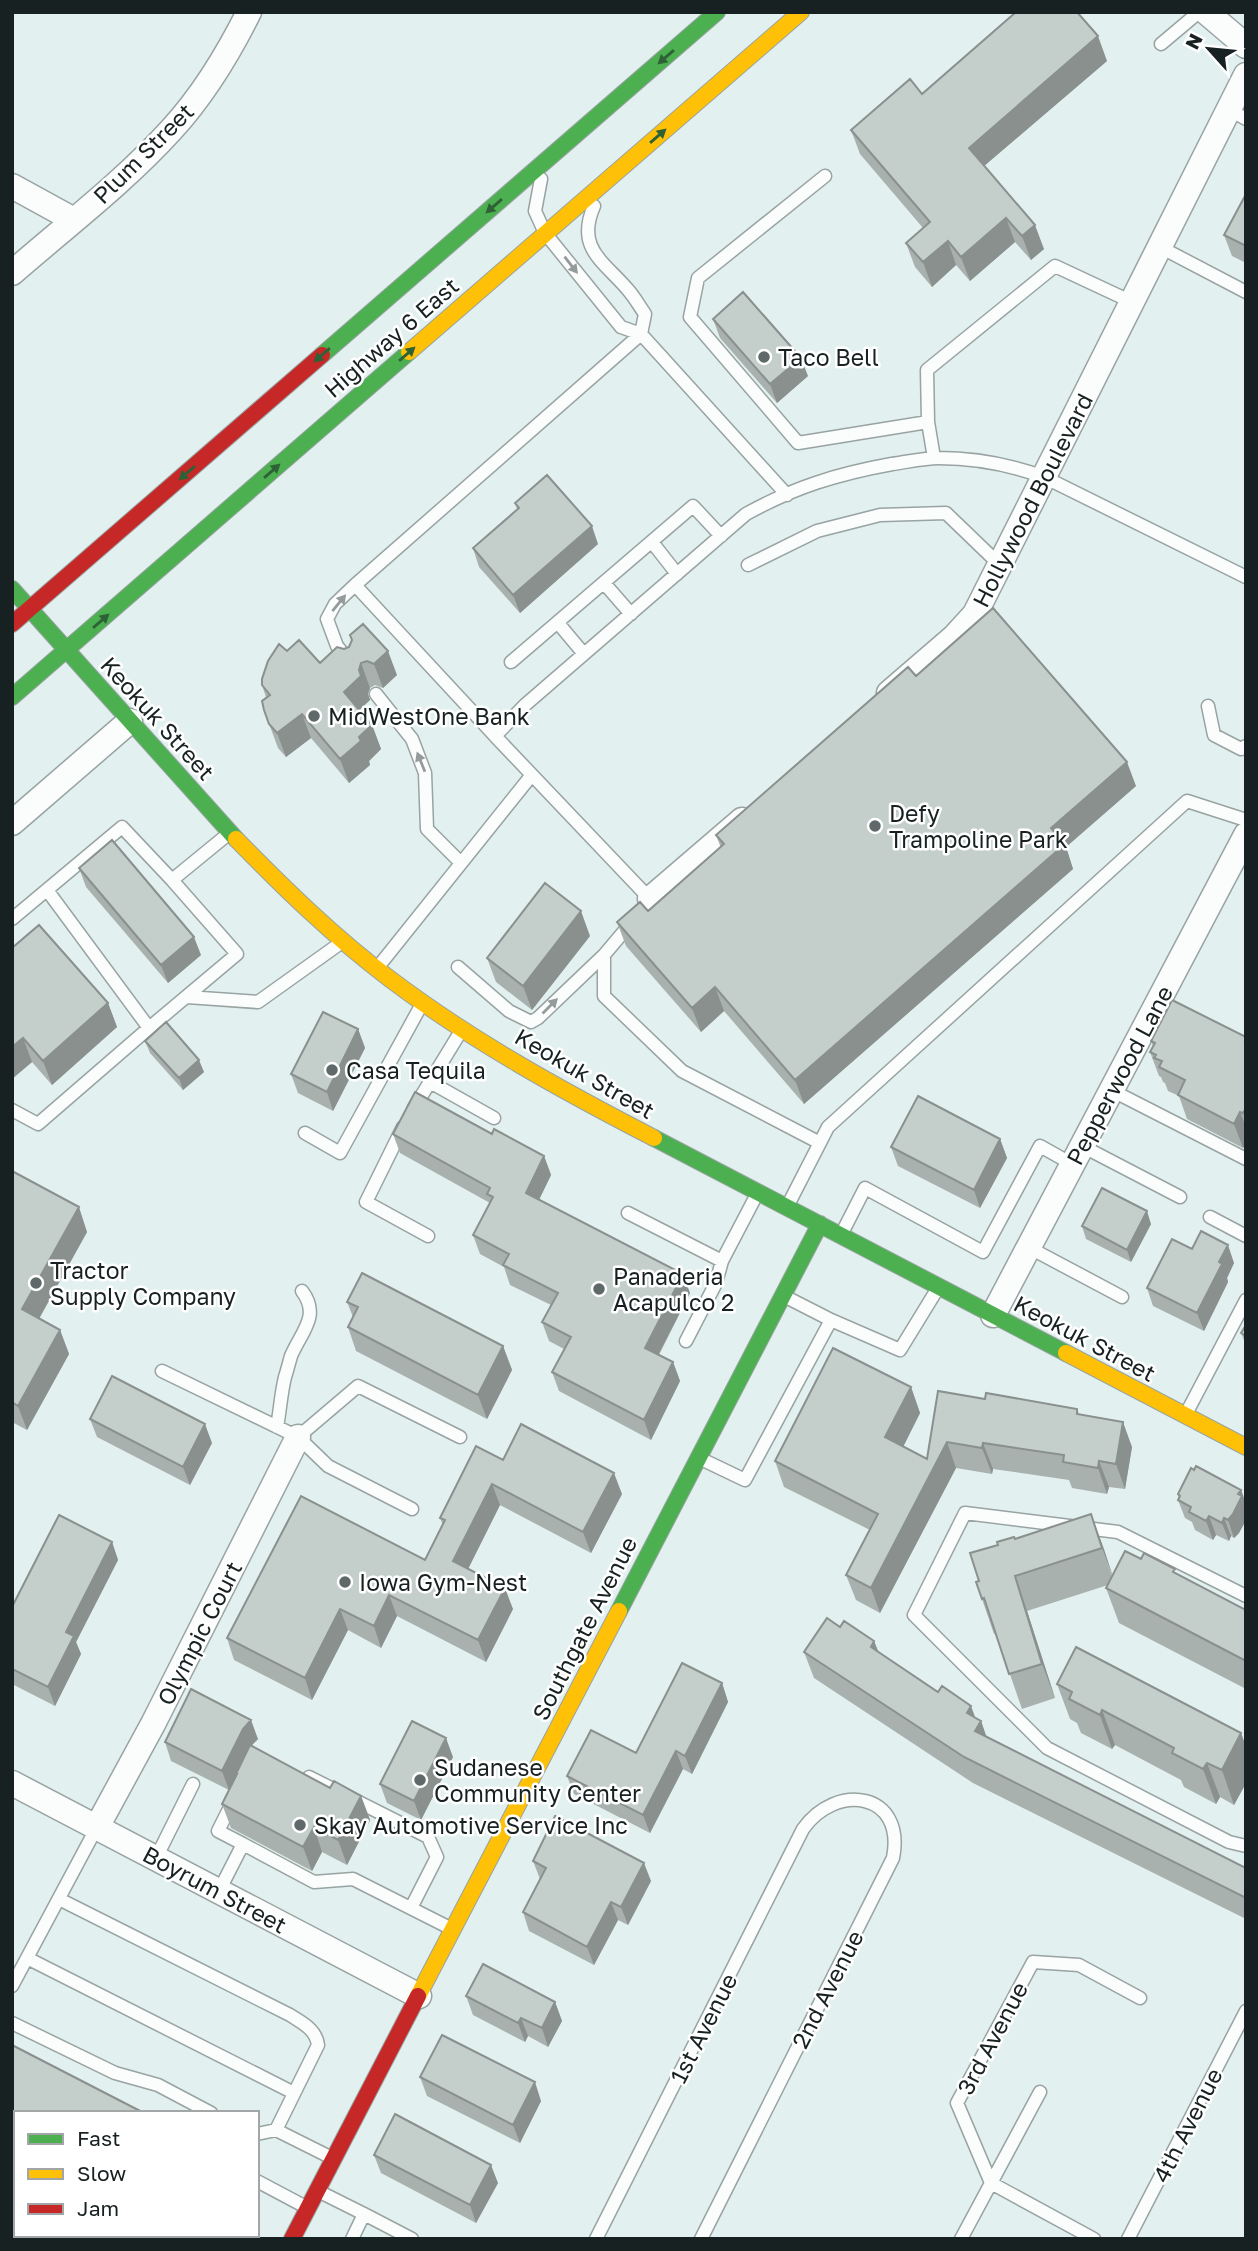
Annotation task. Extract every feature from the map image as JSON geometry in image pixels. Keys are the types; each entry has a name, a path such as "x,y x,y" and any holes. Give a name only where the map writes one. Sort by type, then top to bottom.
{"street":[{"name":"Plum Street","path":"12,273 137,166 173,128 206,87 234,43 249,12"},
{"name":"Highway 6 East","path":"12,624 717,12"},
{"name":"Highway 6 East","path":"12,697 802,12"},
{"path":"1206,12 1246,46"},
{"name":"Hollywood Boulevard","path":"874,706 954,637 975,614 1160,247 1237,114 1246,75"},
{"path":"12,186 74,220"},
{"name":"Keokuk Street","path":"12,589 230,833 298,901 377,968 423,1002 562,1090 1246,1447"},
{"path":"12,823 130,721"},
{"path":"650,899 757,807"},
{"name":"Pepperwood Lane","path":"993,1315 1111,1090 1242,850"},
{"name":"Southgate Avenue","path":"292,2239 820,1224"},
{"name":"Olympic Court","path":"97,1827 153,1724 288,1432"},
{"name":"Boyrum Street","path":"12,1783 419,1996"}],"lane":[{"path":"1161,44 1199,12"},
{"path":"546,160 536,211 545,233 621,327 641,334 787,495"},
{"path":"825,176 698,278 690,317 798,443 928,422"},
{"path":"352,665 337,646 327,620 335,604 641,334 645,314 629,292 592,252 587,231 591,213 606,180"},
{"path":"1160,247 1246,292"},
{"path":"933,458 928,422 927,370 1055,267 1132,302"},
{"path":"495,736 525,705 746,514 810,483 855,471 933,458 1014,466 1044,477 1246,577"},
{"path":"511,662 693,506 721,536"},
{"path":"748,565 817,531 880,515 946,513 1000,565"},
{"path":"652,542 677,574"},
{"path":"604,583 631,614"},
{"path":"355,585 531,776 650,899 604,955 531,1022 509,1011 458,967"},
{"path":"558,623 584,654"},
{"path":"376,694 412,739 425,773 427,829 461,863"},
{"path":"1208,706 1214,735 1241,749 1246,746"},
{"path":"377,968 531,776"},
{"path":"787,1207 828,1127 1187,801 1246,820"},
{"path":"12,919 122,827 237,954 38,1124 12,1110"},
{"path":"172,880 230,833"},
{"path":"47,890 149,1028"},
{"path":"187,997 258,1002 344,941"},
{"path":"604,955 604,996 682,1071 820,1143"},
{"path":"304,1133 340,1153 423,1002"},
{"path":"428,1237 366,1202 404,1124 463,1028"},
{"path":"430,1082 494,1118"},
{"path":"1111,1090 1246,1159"},
{"path":"840,1235 865,1188 983,1252 1040,1146 1077,1155 1180,1197"},
{"path":"686,1341 716,1283 722,1261 758,1192"},
{"path":"628,1213 722,1261"},
{"path":"1210,1217 1246,1236"},
{"path":"1028,1247 1122,1297"},
{"path":"783,1296 831,1321 900,1350 939,1287"},
{"path":"288,1432 284,1381 291,1356 307,1327 310,1313 310,1301 302,1290"},
{"path":"1186,1416 1246,1300"},
{"path":"698,1458 745,1480 831,1321"},
{"path":"162,1371 288,1432 328,1466 412,1509"},
{"path":"288,1432 358,1386 460,1437"},
{"path":"1246,1596 1118,1532 965,1513 914,1615 1046,1748 1229,1842 1246,1846"},
{"path":"295,1769 428,1837 437,1857 411,1908"},
{"path":"156,1858 193,1784"},
{"path":"241,1785 218,1831 314,1882 353,1879 453,1930"},
{"name":"2nd Avenue","path":"701,2239 893,1858 896,1843 894,1827 886,1813 874,1803 857,1799 840,1801 824,1807 811,1819"},
{"name":"1st Avenue","path":"596,2239 803,1829 811,1819"},
{"path":"12,1986 97,1827"},
{"path":"219,1891 243,1844"},
{"path":"59,1899 290,2015 312,2029 318,2045 276,2130"},
{"path":"27,1958 294,2093"},
{"name":"3rd Avenue","path":"990,2183 957,2103 1033,1962 1079,1965 1140,1998"},
{"name":"4th Avenue","path":"1128,2239 1246,2011"},
{"path":"12,2022 115,2073 158,2085 207,2111"},
{"path":"961,2239 1040,2092"},
{"path":"259,2134 276,2130 334,2158"},
{"path":"259,2182 308,2208"},
{"path":"990,2183 1094,2239"},
{"path":"317,2190 412,2239"},
{"path":"352,2239 364,2214"}],"building":[{"path":"1016,12 1077,12 1098,36 969,148 1035,225 1022,236 1006,218 961,257 948,241 923,262 906,243 930,222 851,130 910,79 922,94"},
{"path":"1246,194 1246,246 1224,235"},
{"name":"Taco Bell","path":"743,292 801,358 770,384 713,319"},
{"path":"547,475 592,526 513,595 473,548 519,508 515,503"},
{"path":"993,608 1127,762 1051,828 1065,844 795,1080 715,987 692,1008 617,922 640,902 648,911 724,844 716,835 908,667 916,676"},
{"path":"363,624 388,651 374,664 367,661 361,663 361,676 344,692 372,725 359,737 361,741 340,759 302,714 277,733 269,724 264,710 262,701 270,695 262,685 262,679 268,661 279,644 287,651 299,640 320,663 337,647 349,647 352,640 350,635"},
{"path":"112,840 194,937 161,965 79,868"},
{"path":"545,883 581,911 523,986 487,958"},
{"path":"39,925 108,1003 43,1061 23,1038 12,1047 12,948"},
{"path":"1172,1000 1246,1037 1246,1108 1243,1113 1240,1112 1234,1124 1178,1095 1185,1080 1159,1067 1162,1061 1154,1058 1156,1055 1150,1052 1155,1043 1151,1041"},
{"path":"323,1012 358,1029 327,1092 291,1074"},
{"path":"166,1022 199,1060 179,1078 145,1041"},
{"path":"415,1092 492,1134 494,1129 544,1156 526,1193 683,1274 645,1348 673,1362 644,1420 552,1372 571,1337 542,1322 558,1293 503,1265 509,1254 473,1235 493,1197 487,1194 490,1188 393,1134"},
{"path":"918,1096 1000,1139 974,1190 891,1147"},
{"name":"Tractor Supply Company","path":"12,1171 79,1207 22,1309 60,1330 18,1406 12,1402"},
{"path":"1102,1188 1147,1211 1127,1250 1082,1226"},
{"path":"1201,1231 1228,1245 1219,1262 1222,1264 1197,1313 1147,1288 1172,1239 1192,1249"},
{"path":"362,1273 503,1346 478,1395 348,1327 358,1307 347,1302"},
{"path":"833,1348 911,1387 885,1437 927,1459 938,1391 985,1399 986,1393 1077,1409 1077,1414 1123,1422 1116,1464 1099,1461 1098,1468 1063,1462 1064,1455 983,1443 982,1448 947,1442 871,1588 846,1575 878,1514 775,1461"},
{"path":"112,1376 205,1424 183,1467 90,1419"},
{"path":"521,1424 614,1473 583,1532 492,1484 453,1561 505,1588 478,1640 389,1595 374,1626 340,1609 305,1678 227,1638 301,1496 425,1560 445,1520 440,1518 476,1446 503,1460"},
{"path":"1196,1466 1241,1490 1238,1494 1242,1496 1228,1520 1224,1518 1222,1523 1209,1516 1206,1521 1189,1512 1191,1507 1178,1500 1178,1494 1191,1468 1194,1470"},
{"path":"1091,1514 1102,1548 1015,1576 1042,1664 1009,1674 984,1598 982,1599 976,1582 979,1581 970,1553 998,1545 997,1542 1014,1537 1015,1539"},
{"path":"59,1515 112,1542 66,1632 74,1636 48,1687 12,1669 12,1604"},
{"path":"1125,1551 1141,1559 1144,1553 1175,1569 1173,1572 1246,1610 1246,1661 1106,1588"},
{"path":"827,1618 840,1627 844,1621 874,1641 871,1647 938,1692 942,1686 971,1706 967,1713 981,1721 975,1731 1246,1868 1246,1898 964,1757 804,1652"},
{"path":"1076,1647 1241,1733 1222,1770 1207,1763 1203,1769 1172,1753 1174,1748 1102,1710 1100,1715 1069,1699 1072,1692 1057,1684"},
{"path":"682,1663 722,1683 685,1756 676,1751 643,1815 567,1776 591,1730 636,1753"},
{"path":"191,1689 251,1720 243,1729 222,1771 165,1742"},
{"path":"412,1721 446,1738 414,1801 380,1784"},
{"path":"250,1745 330,1788 334,1781 361,1796 338,1840 314,1827 303,1847 222,1804"},
{"path":"555,1816 644,1863 621,1907 611,1902 587,1947 523,1912 546,1868 533,1861"},
{"path":"483,1964 555,2002 542,2028 521,2018 518,2023 466,1996"},
{"path":"442,2035 535,2082 513,2125 420,2077"},
{"path":"12,2045 140,2111 14,2111 14,2164"},
{"path":"395,2114 491,2165 470,2205 374,2155"}],"traffic: fast":[{"path":"322,355 717,12"},
{"path":"12,697 409,352"},
{"path":"12,589 236,839"},
{"path":"654,1138 1066,1353"},
{"path":"619,1611 820,1224"}],"traffic: slow":[{"path":"409,352 801,12"},
{"path":"236,839 330,929 369,963 421,1002 519,1064 654,1138"},
{"path":"1066,1353 1246,1447"},
{"path":"418,1996 619,1611"}],"traffic: jam":[{"path":"12,624 322,355"},
{"path":"292,2239 418,1996"}],"place":[{"name":"Taco Bell","path":"764,357"},
{"name":"MidWestOne Bank","path":"314,716"},
{"name":"Defy Trampoline Park","path":"875,826"},
{"name":"Casa Tequila","path":"332,1070"},
{"name":"Tractor Supply Company","path":"36,1283"},
{"name":"Panaderia Acapulco 2","path":"599,1289"},
{"name":"Iowa Gym-Nest","path":"345,1582"},
{"name":"Sudanese Community Center","path":"420,1780"},
{"name":"Skay Automotive Service Inc","path":"300,1825"}]}
